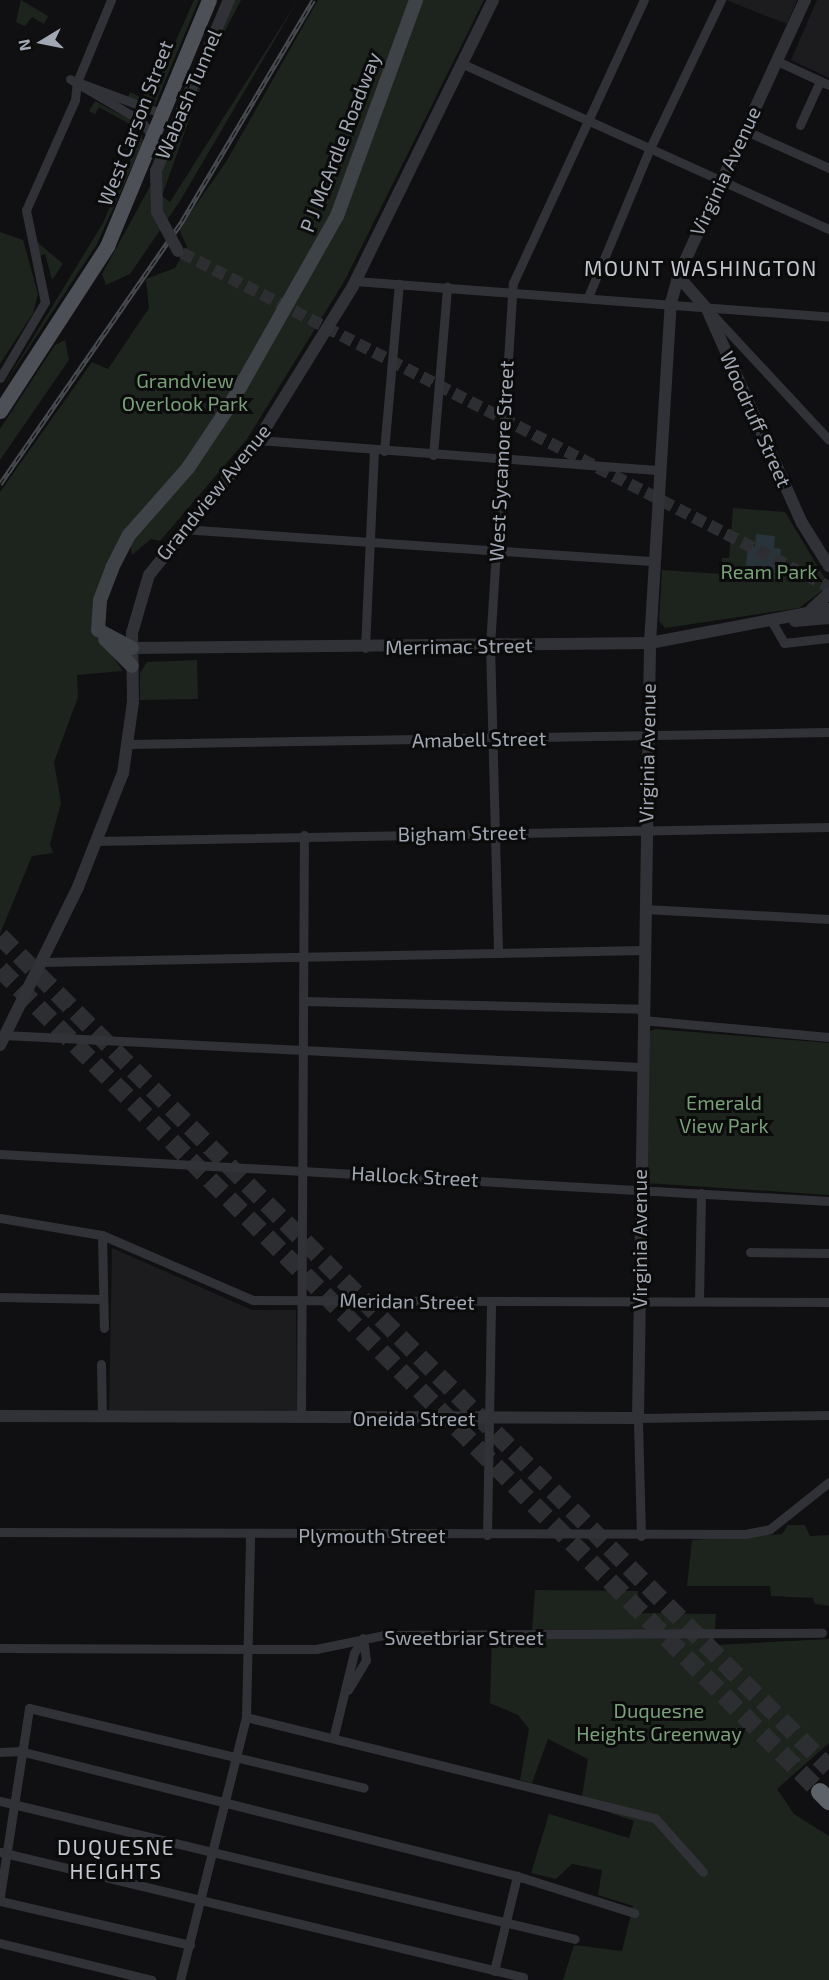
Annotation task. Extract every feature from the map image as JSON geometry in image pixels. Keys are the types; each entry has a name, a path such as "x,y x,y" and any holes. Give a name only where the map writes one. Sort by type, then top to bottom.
{"main road":[{"name":"West Carson Street","path":"0,411 106,246 209,0"},
{"name":"P J McArdle Roadway","path":"104,637 97,625 100,600 129,535 189,468 230,405 337,216 416,0"},
{"path":"104,637 132,648"},
{"path":"104,637 132,666"}],"street":[{"path":"0,378 44,309 44,286 27,236 26,210 75,100 73,80 111,0"},
{"name":"Wabash Tunnel","path":"180,252 157,212 156,171 229,0"},
{"name":"Grandview Avenue","path":"2,1040 41,962 96,841 129,744 132,648 148,575 181,529 258,440 356,281 493,0"},
{"name":"West Sycamore Street","path":"498,950 490,646 512,292 644,0"},
{"path":"588,297 651,146 721,0"},
{"name":"Virginia Avenue","path":"640,1536 639,1189 645,830 654,561 671,303 678,276 805,0"},
{"path":"777,61 824,83 800,125"},
{"path":"463,64 651,146 829,229"},
{"path":"73,80 116,94 161,113"},
{"path":"73,80 141,121 153,137"},
{"path":"111,105 116,94"},
{"path":"744,130 829,168"},
{"name":"Woodruff Street","path":"678,276 707,309 802,523 829,566"},
{"path":"356,281 671,303 707,309 829,317"},
{"path":"384,451 399,284"},
{"path":"434,455 447,287"},
{"path":"707,309 829,440"},
{"path":"258,440 434,455 660,470"},
{"path":"365,648 374,450"},
{"path":"181,529 654,561"},
{"path":"807,613 829,593"},
{"name":"Merrimac Street","path":"132,648 365,648 650,643 778,621 829,609"},
{"name":"Merrimac Street","path":"778,621 829,618"},
{"path":"778,621 784,644 829,638"},
{"name":"Amabell Street","path":"129,744 829,732"},
{"name":"Bigham Street","path":"96,841 304,835 829,827"},
{"path":"301,1418 304,835"},
{"path":"645,909 829,919"},
{"path":"41,962 304,957 498,950 644,950"},
{"path":"303,1001 643,1014 829,1037"},
{"path":"2,1040 640,1067"},
{"name":"Hallock Street","path":"0,1154 829,1201"},
{"path":"699,1299 701,1193"},
{"name":"Meridan Street","path":"0,1218 102,1235 253,1300 639,1303 699,1299 829,1302"},
{"path":"102,1235 105,1328"},
{"path":"750,1252 829,1253"},
{"path":"0,1297 104,1299"},
{"path":"487,1535 487,1418 491,1302"},
{"path":"101,1364 102,1416"},
{"name":"Oneida Street","path":"0,1416 638,1418 829,1416"},
{"name":"Plymouth Street","path":"0,1532 250,1535 745,1534 770,1529 829,1482"},
{"path":"180,1980 246,1718 250,1535"},
{"name":"Sweetbriar Street","path":"0,1648 316,1649 363,1638 822,1633"},
{"path":"334,1735 343,1698 363,1638"},
{"path":"343,1698 366,1660 363,1638"},
{"path":"190,1945 0,1899 3,1852 29,1708 364,1788"},
{"path":"246,1718 334,1735 655,1818 703,1872"},
{"path":"0,1752 20,1752 517,1876 634,1913"},
{"path":"0,1801 13,1801 504,1925 575,1939"},
{"path":"3,1852 523,1977"},
{"path":"494,1971 517,1876"},
{"path":"0,1943 152,1980"}],"shaded area":[{"path":"726,0 797,0 787,24"},
{"path":"817,0 829,0 829,78 791,60"},
{"path":"756,534 775,536 774,548 781,549 778,579 745,575 748,546 755,547"},
{"path":"112,1248 252,1310 296,1310 297,1411 109,1410"}],"green space":[{"path":"21,0 48,16 44,24 32,17 25,26 16,22"},
{"path":"194,0 199,0 155,105 128,97 130,92 142,98 146,90 152,91 150,81 157,83"},
{"path":"234,0 241,0 211,58 162,196 170,202 298,0 180,201 130,274 106,285 102,274 170,150"},
{"name":"Grandview Overlook Park","path":"318,0 484,0 345,280 247,439 160,541 151,539 132,555 127,528 110,556 91,626 123,671 77,675 78,697 54,762 61,803 50,844 53,853 32,856 0,934 0,492 92,362 108,369 149,308 146,279 175,268 187,247 179,229 226,162"},
{"path":"95,101 139,125 143,142 97,244 0,392 103,223 135,148 135,127 99,107 95,114 89,111"},
{"path":"0,232 23,240 38,294 33,313 0,364"},
{"path":"36,241 63,264 52,280 45,254 40,256"},
{"path":"65,340 69,360 0,460 0,429 55,345"},
{"name":"Ream Park","path":"733,508 785,512 824,577 823,590 799,608 665,628 659,621 662,570 721,574 722,558 729,558"},
{"path":"197,660 198,699 140,700 140,673 147,662"},
{"name":"Emerald View Park","path":"655,1029 829,1043 829,1195 646,1183 648,1032"},
{"path":"788,1525 805,1525 810,1536 829,1535 829,1606 815,1604 813,1598 771,1596 770,1586 687,1586 692,1540 782,1534"},
{"name":"Duquesne Heights Greenway","path":"535,1590 638,1591 639,1613 716,1614 714,1645 829,1639 829,1743 777,1789 794,1814 829,1836 829,1980 563,1980 574,1945 622,1951 633,1906 598,1895 602,1870 572,1864 556,1879 531,1873 549,1814 629,1838 634,1821 581,1803 588,1759 548,1739 532,1783 520,1780 529,1729 518,1715 490,1703 492,1632 532,1631"}],"tunnel":[{"path":"182,253 829,587"},
{"path":"0,936 829,1768"},
{"path":"0,969 820,1792"}],"railway":[{"path":"0,484 182,221 313,0"}],"district":[{"name":"MOUNT WASHINGTON","path":"701,268"},
{"name":"DUQUESNE HEIGHTS","path":"116,1859"}]}
